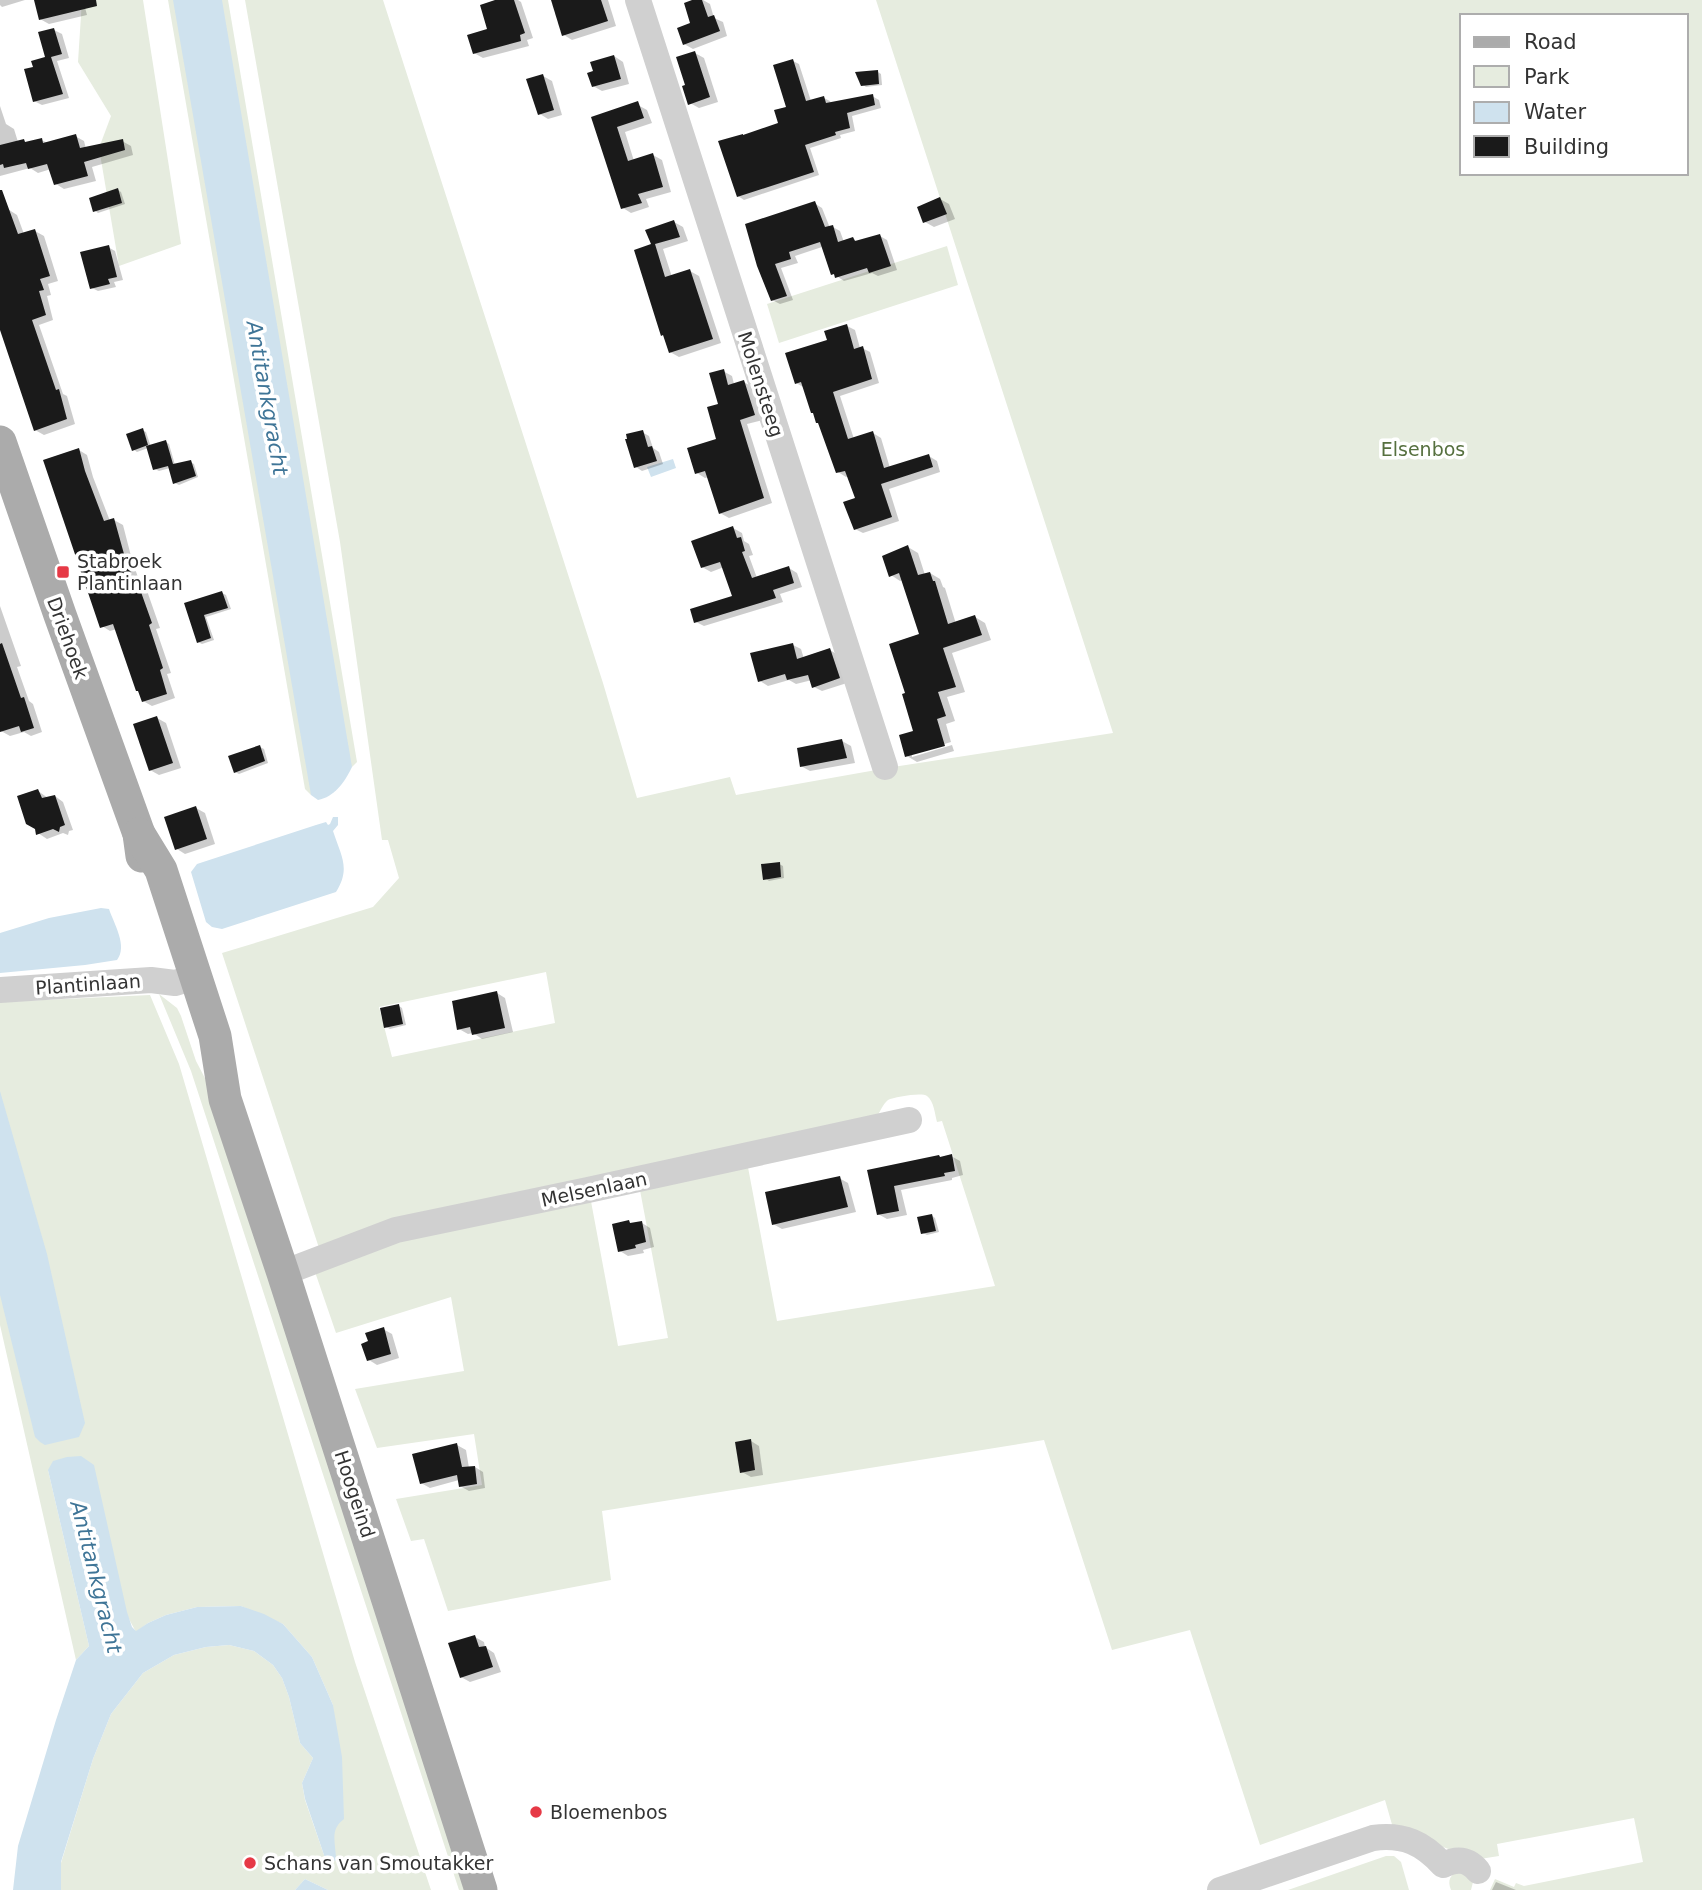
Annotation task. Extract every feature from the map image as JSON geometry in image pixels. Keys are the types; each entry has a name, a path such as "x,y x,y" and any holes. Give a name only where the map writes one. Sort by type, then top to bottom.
{"main road":[{"name":"Driehoek","path":"0,442 139,834 150,904 185,980"},
{"name":"Hoogeind","path":"185,980 202,1056 225,1099 481,1890"}],"street":[{"name":"Molensteeg","path":"638,0 885,767"},
{"name":"Plantinlaan","path":"0,990 185,980"},
{"name":"Melsenlaan","path":"283,1273 396,1230 909,1120"},
{"path":"1220,1890 1373,1838 1391,1836 1428,1849 1443,1866 1452,1861 1463,1860 1478,1871"}],"green space":[{"path":"82,0 143,0 181,244 119,266 99,148 111,116 78,62"},
{"path":"168,0 179,0 315,787 311,795 305,789"},
{"path":"217,0 228,0 357,762 352,767 347,762"},
{"name":"Elsenbos","path":"245,0 383,0 603,683 637,798 730,777 736,795 893,767 1113,733 876,0 1702,0 1702,1890 1490,1890 1495,1879 1514,1887 1516,1883 1524,1886 1643,1862 1634,1818 1497,1844 1499,1856 1480,1859 1393,1828 1385,1800 1260,1845 1190,1630 1112,1650 1044,1440 602,1511 611,1580 448,1611 424,1539 411,1541 396,1499 482,1485 474,1434 377,1448 355,1389 464,1371 451,1297 336,1333 314,1269 386,1239 590,1196 618,1346 668,1338 639,1185 747,1162 777,1321 995,1286 942,1121 937,1122 929,1098 920,1095 888,1100 876,1119 320,1251 222,953 373,907 399,878 388,840 382,840 340,542","holes":["546,972 555,1023 392,1057 379,1007"]},
{"path":"947,246 958,285 779,343 767,304"},
{"path":"159,994 177,1008 196,1061 208,1084 470,1890 459,1890 191,1071"},
{"path":"150,995 179,1064 355,1662 431,1890 328,1890 305,1879 295,1890 61,1890 61,1863 93,1759 111,1714 143,1673 174,1655 206,1647 229,1645 254,1651 273,1665 282,1678 289,1697 300,1743 313,1758 302,1783 305,1800 325,1858 332,1862 334,1829 338,1823 333,1705 312,1657 283,1624 241,1606 197,1607 166,1615 136,1632 48,1470 89,1646 76,1660 0,1325 0,1002"},
{"path":"1386,1856 1394,1856 1401,1862 1409,1890 1288,1890"},
{"path":"1460,1871 1473,1882 1471,1890 1451,1890 1450,1878"}],"water":[{"name":"Antitankgracht","path":"173,0 222,0 352,767 338,788 329,796 318,800 311,795"},
{"path":"673,459 676,468 651,477 647,467"},
{"path":"333,817 338,817 338,825 333,831 344,869 336,892 222,929 212,927 206,922 191,872 197,864 326,822 328,825"},
{"path":"101,908 109,909 119,935 121,948 117,960 0,973 0,933 49,918"},
{"path":"0,1091 47,1254 85,1423 79,1437 45,1445 35,1437 0,1295"},
{"path":"81,1456 94,1465 127,1612 136,1631 166,1615 197,1607 241,1606 283,1624 312,1657 333,1705 342,1757 344,1819 335,1832 336,1860 332,1862 325,1858 305,1799 302,1783 313,1758 300,1743 282,1678 273,1665 254,1651 229,1645 206,1647 174,1655 143,1673 111,1714 93,1759 61,1862 61,1890 13,1890 18,1846 56,1720 76,1660 89,1646 48,1470 53,1461"},
{"path":"305,1879 328,1890 295,1890"}],"building":[{"path":"34,0 96,0 97,6 39,20"},
{"path":"495,0 514,0 525,33 520,35 521,41 473,54 467,35 487,29 480,5"},
{"path":"551,0 601,0 608,21 562,36"},
{"path":"702,0 708,17 714,15 720,31 683,45 677,28 690,23 684,3"},
{"path":"54,28 62,54 51,57 63,94 33,102 24,69 33,67 31,61 45,57 38,32"},
{"path":"695,51 710,97 688,105 676,57"},
{"path":"614,55 621,79 592,87 587,73 593,71 590,62"},
{"path":"793,59 806,101 824,96 826,103 873,94 875,105 847,113 850,128 805,145 814,172 737,197 718,141 778,123 774,110 786,107 773,65"},
{"path":"878,70 879,84 861,86 855,72"},
{"path":"543,74 554,110 538,115 526,79"},
{"path":"638,101 644,118 617,127 628,161 653,153 663,187 638,194 642,203 621,209 591,117"},
{"path":"76,134 80,148 123,139 125,150 84,162 88,176 54,185 47,164 28,169 26,163 4,168 3,164 0,165 0,145 42,138 43,143"},
{"path":"118,188 122,203 93,212 89,198"},
{"path":"0,190 18,234 35,229 50,276 40,279 44,290 39,291 46,315 32,320 56,390 59,389 67,419 34,431 0,330"},
{"path":"940,197 947,214 923,223 917,207"},
{"path":"815,201 825,227 833,225 838,242 853,237 855,241 880,234 891,266 869,273 867,268 835,278 834,274 831,275 820,242 789,252 791,259 775,264 787,296 771,301 745,224"},
{"path":"674,220 680,237 655,244 665,277 690,269 713,339 669,353 663,335 661,336 634,250 651,244 645,230"},
{"path":"109,245 117,277 108,279 110,284 90,289 80,252"},
{"path":"847,324 854,349 863,346 872,379 833,392 848,439 873,431 884,468 929,454 933,467 881,484 892,517 854,530 843,502 855,498 845,471 836,473 801,382 795,384 785,353 827,340 824,331"},
{"path":"724,369 728,385 744,380 755,415 740,420 764,498 719,514 705,471 695,474 687,448 716,439 707,407 718,404 709,373"},
{"path":"143,428 148,445 132,451 126,434"},
{"path":"643,430 648,447 652,446 657,461 634,468 625,439 626,434"},
{"path":"166,440 173,464 191,460 196,476 173,484 168,466 153,470 146,446"},
{"path":"79,448 104,521 114,518 133,579 136,578 152,623 149,625 163,668 160,670 167,694 142,702 113,624 100,628 43,460"},
{"path":"733,526 737,538 741,537 745,551 742,552 752,578 789,566 794,583 773,590 776,598 694,623 690,609 732,596 720,562 701,568 691,541"},
{"path":"908,545 918,575 930,572 935,581 948,624 975,615 982,635 943,648 956,687 938,692 946,716 937,719 945,746 905,757 899,735 913,731 902,694 905,693 889,644 919,634 899,573 889,577 882,556"},
{"path":"222,591 228,608 204,615 211,638 197,643 184,603"},
{"path":"2,643 34,728 21,732 19,726 0,732"},
{"path":"793,643 797,659 830,648 840,678 812,688 808,675 787,680 785,674 758,682 750,653"},
{"path":"157,716 173,763 149,771 133,724"},
{"path":"842,739 847,758 800,767 797,748"},
{"path":"260,745 265,761 234,773 228,756"},
{"path":"38,789 42,798 55,795 65,825 60,827 59,832 53,829 36,835 35,829 26,824 17,796"},
{"path":"196,806 207,839 175,850 164,817"},
{"path":"780,862 781,877 763,880 761,864"},
{"path":"497,991 505,1028 472,1035 470,1027 457,1030 452,1001"},
{"path":"399,1004 403,1024 384,1028 380,1008"},
{"path":"952,1154 955,1171 944,1173 945,1176 894,1186 899,1211 877,1215 867,1170"},
{"path":"840,1176 848,1207 772,1225 765,1192"},
{"path":"932,1214 936,1231 921,1234 917,1217"},
{"path":"629,1220 630,1223 642,1221 646,1242 635,1245 636,1248 618,1252 612,1224"},
{"path":"384,1327 391,1354 367,1361 361,1344 368,1341 365,1333"},
{"path":"751,1439 755,1470 740,1473 735,1442"},
{"path":"457,1443 462,1467 475,1466 477,1484 459,1487 457,1475 420,1484 412,1454"},
{"path":"475,1635 479,1647 486,1646 493,1667 460,1678 448,1643"}],"place":[{"name":"Stabroek Plantinlaan","path":"63,572"},
{"name":"Bloemenbos","path":"536,1812"},
{"name":"Schans van Smoutakker","path":"250,1863"}]}
